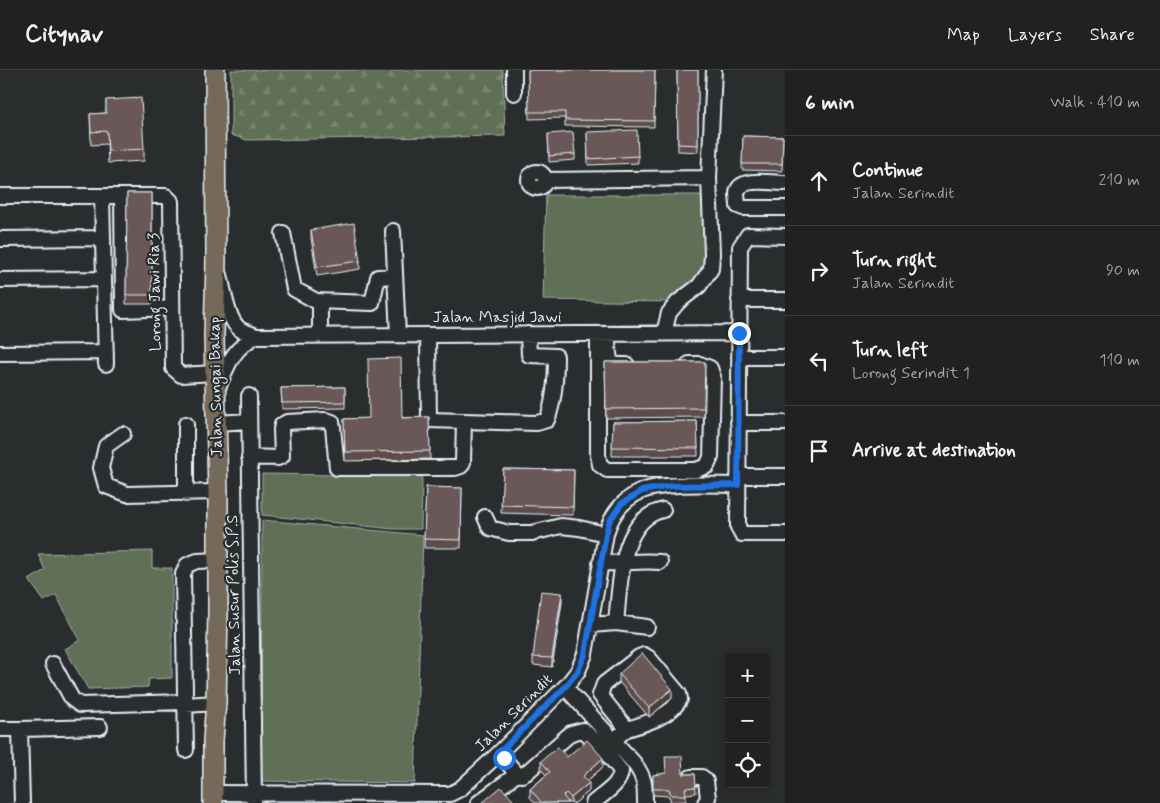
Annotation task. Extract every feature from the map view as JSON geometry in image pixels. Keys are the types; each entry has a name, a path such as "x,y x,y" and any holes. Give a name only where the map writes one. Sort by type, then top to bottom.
{"highway":[{"name":"Jalan Sungai Bakap","path":"215,70 216,261 214,336 218,492 216,703 213,740 208,753 203,802 215,799 220,715 216,703"}],"street":[{"path":"514,70 514,93"},
{"path":"664,333 669,313 678,302 699,286 711,269 709,178 714,70"},
{"path":"545,180 709,178"},
{"path":"785,183 750,182 742,185 737,192 738,206 742,208 785,208"},
{"path":"0,196 122,196 123,310"},
{"path":"0,353 106,358 102,196"},
{"name":"Lorong Jawi Ria 3","path":"122,196 166,196 171,201 173,368 181,375 215,382"},
{"path":"392,231 398,335"},
{"path":"283,233 294,289 316,301 372,303 378,277 395,276"},
{"path":"785,236 748,235 740,246 738,423 738,527 742,534 785,534"},
{"path":"0,239 104,238"},
{"path":"216,261 230,314 235,324 241,330 256,336"},
{"path":"0,280 104,279"},
{"path":"739,300 785,300"},
{"path":"320,301 320,335"},
{"path":"105,310 172,308"},
{"name":"Jalan Masjid Jawi","path":"256,336 739,333"},
{"path":"428,335 429,420 536,423 547,420 550,412 556,373 556,356 529,355 528,334"},
{"path":"603,334 598,455 600,465 607,470 696,470 707,466 711,457 713,377 710,368 700,364 673,364"},
{"path":"603,334 610,362 617,365 645,364"},
{"path":"215,382 243,343 256,336"},
{"path":"739,357 785,357"},
{"name":"Jalan Susur Polis S.P.S","path":"248,396 254,798"},
{"path":"249,457 278,458 282,456 281,429 282,425 287,422 326,420 332,422 337,468 456,468 461,466 463,462 464,422"},
{"path":"216,423 249,421"},
{"path":"738,423 785,423"},
{"path":"186,424 186,494"},
{"path":"123,434 106,446 102,468 106,486 127,494 218,492"},
{"name":"Jalan Serindit","path":"215,799 340,798 450,794 460,789 566,686 578,671 585,654 600,563 609,522 621,504 642,491 671,486 785,476"},
{"path":"616,623 622,564 635,530 646,517 654,512 663,510"},
{"path":"485,517 490,528 509,532 532,533 561,526 606,534"},
{"path":"186,750 183,574 187,565 196,561 218,560"},
{"path":"600,563 622,564 643,560 660,562"},
{"path":"591,625 616,623 647,627"},
{"path":"614,740 627,729 659,717 678,703 680,699 673,686 649,658 644,655 604,684 600,694 627,729"},
{"path":"53,664 72,699 80,705 216,703"},
{"path":"566,686 643,775 645,803"},
{"path":"0,729 100,726"},
{"path":"20,729 22,803"},
{"path":"478,803 517,774 522,775 526,773 571,733 583,730 601,746 621,771 615,784 594,803"},
{"path":"499,753 517,774"},
{"path":"691,777 702,777 706,781 708,798 705,803"}],"green space":[{"path":"231,70 503,70 505,136 247,140 231,135"},
{"path":"546,195 702,195 705,264 695,283 670,302 543,300"},
{"path":"262,474 422,476 421,529 393,529 262,515"},
{"path":"262,520 423,535 415,783 261,781"},
{"path":"152,551 152,568 172,568 172,678 149,679 148,687 88,689 65,649 80,640 56,595 44,601 29,580 45,570 38,554"}],"building":[{"path":"528,70 655,70 654,121 565,120 565,112 529,112"},
{"path":"677,70 698,70 698,145 678,144"},
{"path":"141,98 144,149 108,151 107,131 91,132 90,114 106,113 106,100"},
{"path":"637,130 638,156 588,159 587,132"},
{"path":"573,132 575,154 549,156 548,134"},
{"path":"743,136 783,137 782,164 742,164"},
{"path":"127,193 152,193 152,295 126,295"},
{"path":"354,223 360,261 317,267 311,230"},
{"path":"401,358 402,418 429,417 430,451 345,452 344,419 369,418 368,359"},
{"path":"605,362 705,362 704,408 606,409"},
{"path":"345,387 345,402 282,403 281,388"},
{"path":"697,421 698,448 612,447 613,422"},
{"path":"503,469 574,470 573,507 501,505"},
{"path":"426,487 462,488 461,540 424,539"},
{"path":"541,591 562,593 552,658 533,657"},
{"path":"642,653 672,689 649,708 619,674"},
{"path":"587,740 603,758 583,776 589,783 571,798 566,793 563,796 567,803 542,803 530,789 550,772 541,761 558,747 567,757"},
{"path":"665,756 682,756 683,774 695,774 696,787 685,788 686,795 671,795 669,789 653,789 653,775 666,773"},
{"path":"501,787 513,800 510,803 482,803"}],"route":[{"path":"504,758 499,753 566,686 578,671 585,654 600,563 609,522 621,504 642,491 671,486 738,485 739,333"}]}
